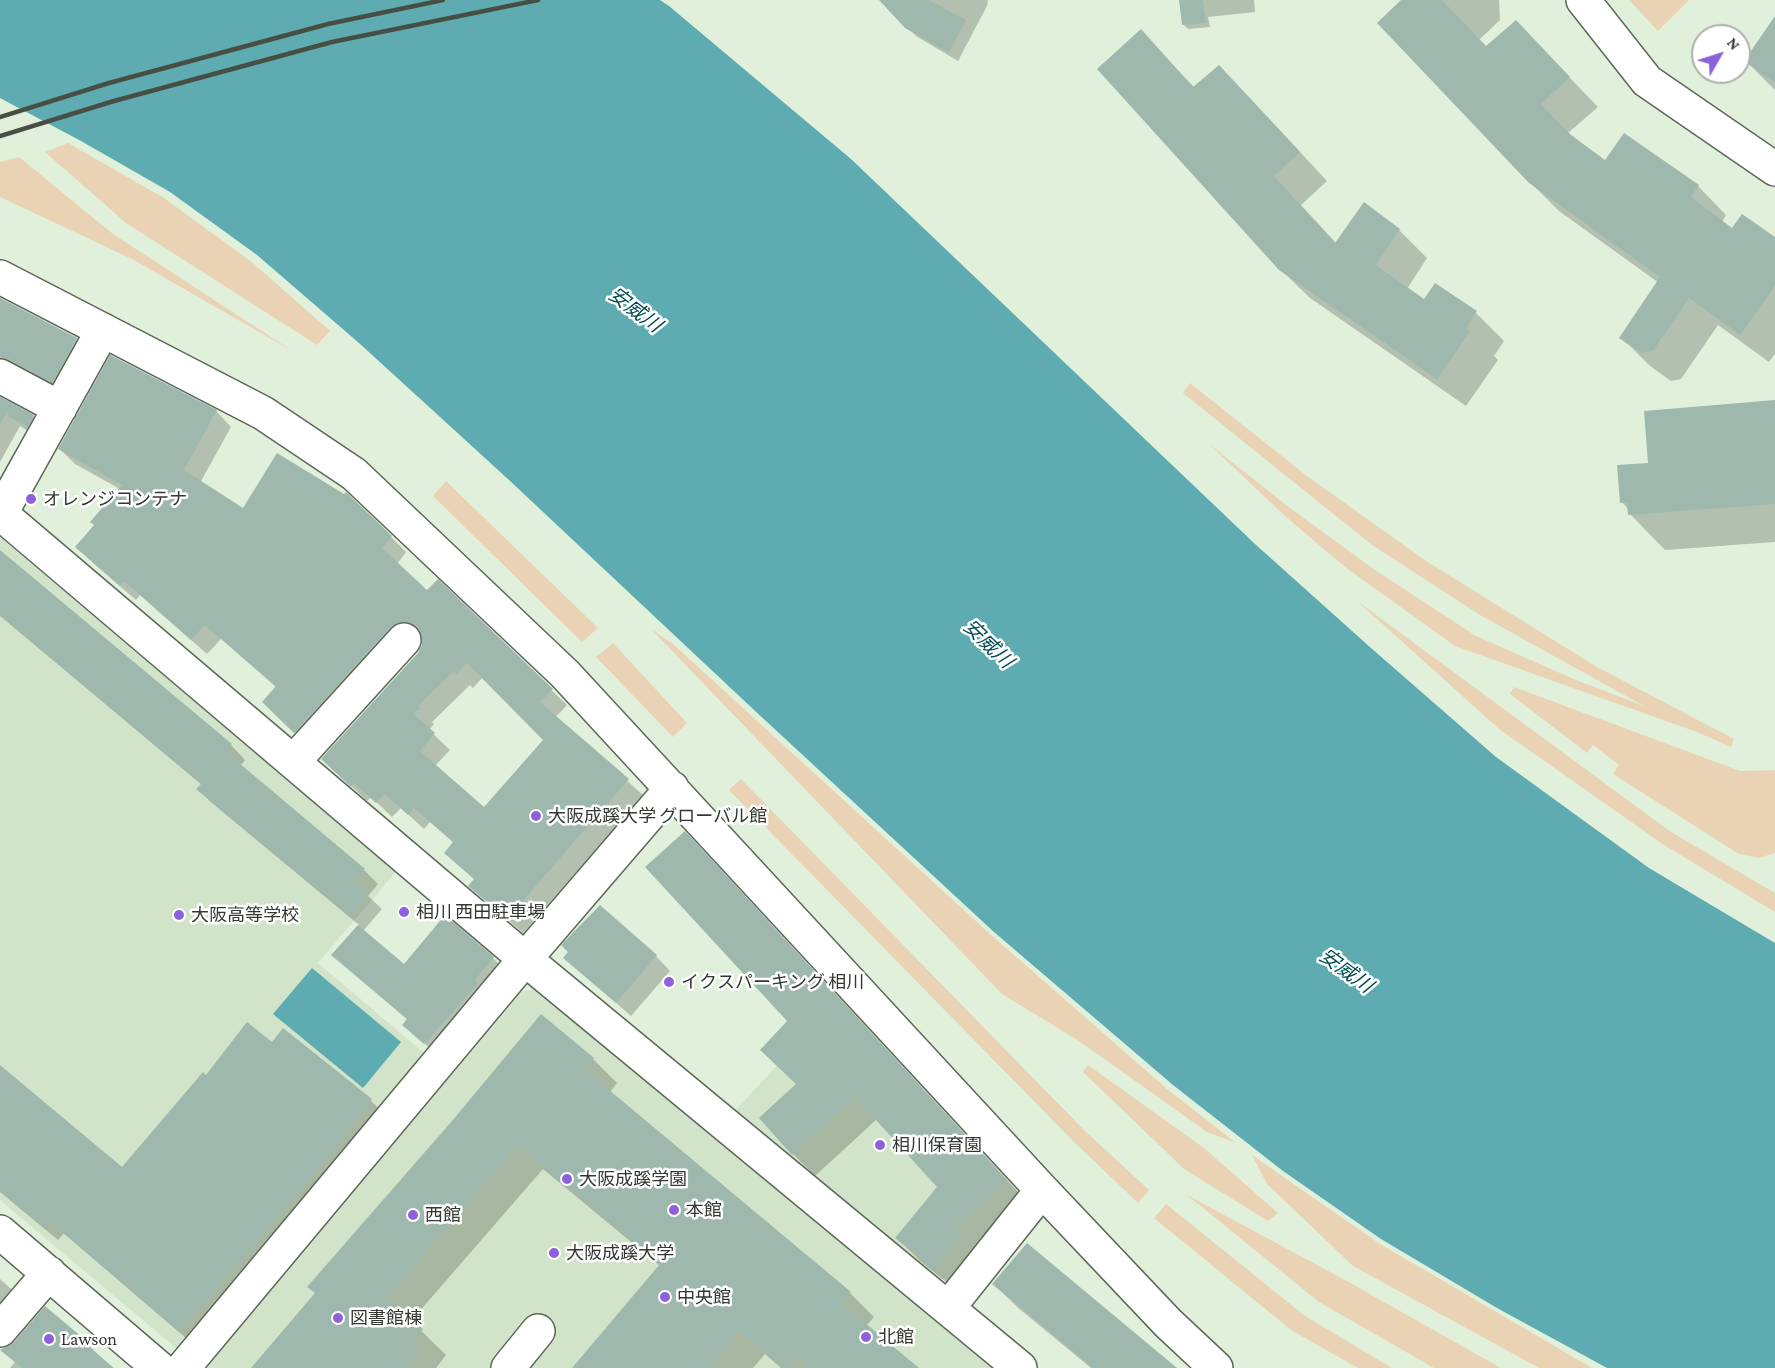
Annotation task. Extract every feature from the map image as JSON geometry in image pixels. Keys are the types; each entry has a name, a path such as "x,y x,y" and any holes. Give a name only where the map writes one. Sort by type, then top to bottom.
{"street":[{"path":"1583,0 1647,81 1775,169"},
{"path":"0,278 263,413 354,474 565,674 1042,1190 1168,1323 1216,1368"},
{"path":"103,330 0,513 525,959 1020,1368"},
{"path":"0,376 60,408"},
{"path":"293,762 404,640"},
{"path":"183,1368 525,959 672,788"},
{"path":"948,1308 1042,1190"},
{"path":"0,1232 159,1368"},
{"path":"0,1330 49,1273"},
{"path":"508,1368 538,1331"}],"shaded area":[{"path":"1629,0 1689,0 1658,31"},
{"path":"68,143 164,198 253,263 330,331 317,345 126,223 45,152"},
{"path":"19,157 113,234 294,352 132,259 0,197 0,162"},
{"path":"1190,383 1307,476 1426,561 1597,667 1734,739 1731,747 1697,732 1455,646 1345,567 1285,516 1209,444 1290,508 1375,570 1476,636 1576,680 1644,706 1480,615 1372,545 1183,393"},
{"path":"446,481 598,628 582,642 433,496"},
{"name":"大阪高等学校","path":"0,535 4,535 399,868 318,963 424,1053 176,1348 0,1200"},
{"path":"1357,601 1671,832 1775,893 1775,912 1664,845 1499,729"},
{"path":"651,629 673,644 990,934 1167,1089 1236,1143 1207,1132 1079,1041 1002,994"},
{"path":"613,643 687,723 673,737 596,657"},
{"path":"1514,687 1740,771 1775,770 1775,853 1759,858 1739,854 1613,774 1619,765 1593,745 1587,753 1510,694"},
{"path":"741,779 1083,1129 1149,1190 1138,1203 1073,1141 729,790"},
{"name":"大阪成蹊学園","path":"541,988 995,1368 204,1368 523,991"},
{"name":"相川保育園","path":"845,992 1019,1177 1020,1194 949,1280 930,1277 733,1113"},
{"path":"1088,1065 1204,1148 1278,1213 1268,1221 1184,1169 1083,1072"},
{"path":"1252,1155 1380,1244 1592,1368 1539,1368 1353,1266 1267,1184"},
{"path":"1187,1195 1501,1368 1434,1368 1319,1302"},
{"path":"1166,1204 1305,1316 1392,1368 1358,1368 1291,1330 1154,1218"}],"water":[{"name":"安威川","path":"0,0 660,0 669,6 851,159 1255,544 1496,757 1649,868 1775,943 1775,1368 1607,1368 1497,1308 1381,1239 1283,1171 1173,1085 994,932 509,480 359,343 257,255 170,192 0,98"},
{"path":"312,968 401,1042 363,1088 273,1014"}],"building":[{"path":"879,0 929,0 966,20 949,53 905,28"},
{"path":"1179,0 1203,0 1206,23 1182,25"},
{"path":"1401,0 1442,0 1486,46 1516,20 1570,77 1541,104 1571,135 1605,160 1624,133 1699,185 1691,197 1732,228 1742,214 1775,237 1775,286 1740,335 1689,298 1653,351 1641,353 1619,338 1660,277 1529,183 1377,23"},
{"path":"1775,16 1775,83 1751,66 1751,51"},
{"path":"1141,29 1193,87 1219,65 1300,152 1274,176 1335,243 1364,202 1400,229 1376,265 1424,299 1435,283 1477,311 1466,328 1470,331 1437,379 1279,270 1097,69"},
{"path":"0,298 77,338 52,383 9,359 0,357"},
{"path":"110,355 217,410 184,470 243,508 277,453 344,494 346,492 392,536 382,548 427,590 438,579 553,689 540,702 629,779 507,919 468,886 474,879 444,853 453,842 414,808 408,815 385,794 376,803 354,783 351,787 321,759 418,653 422,645 422,635 416,626 407,622 399,622 390,627 294,733 262,702 276,686 205,625 191,640 124,581 120,586 75,547 94,525 90,522 122,485 58,449","holes":["467,663 543,740 484,807 420,751 435,733 414,714 420,708 418,706 454,671 457,674"]},
{"path":"0,397 34,415 28,427 8,416 7,411 0,424"},
{"path":"1775,400 1775,504 1628,515 1627,502 1620,503 1617,465 1648,463 1644,411"},
{"path":"0,550 232,744 226,752 365,869 354,881 369,894 350,916 196,789 201,784 0,615"},
{"path":"685,831 1007,1180 955,1228 962,1234 933,1269 895,1238 937,1187 855,1097 792,1155 759,1118 796,1084 760,1050 787,1021 645,867"},
{"path":"600,905 657,955 616,1003 563,958 568,952 561,945"},
{"path":"445,915 494,957 475,980 478,984 424,1044 402,1025 407,1019 331,955 358,925 404,964"},
{"path":"541,1014 594,1058 584,1069 851,1292 841,1303 919,1368 812,1368 797,1356 787,1368 784,1368 739,1331 708,1368 572,1368 660,1264 517,1145 386,1298 423,1329 412,1342 420,1350 405,1368 251,1368 315,1293 307,1287 452,1121"},
{"path":"247,1022 272,1042 283,1028 372,1099 317,1170 179,1332 48,1220 43,1227 0,1191 0,1065 122,1167 203,1072 206,1075"},
{"path":"1027,1243 1177,1368 1093,1368 992,1284"},
{"path":"45,1306 89,1343 87,1345 114,1368 22,1368 0,1350 14,1342"}],"railway":[{"path":"0,117 109,83 328,24 443,0"},
{"path":"0,136 114,101 332,42 538,0"}],"place":[{"name":"オレンジコンテナ","path":"31,499"},
{"name":"大阪成蹊大学 グローバル館","path":"536,816"},
{"name":"相川 西田駐車場","path":"404,912"},
{"name":"大阪高等学校","path":"179,915"},
{"name":"イクスパーキング 相川","path":"669,982"},
{"name":"相川保育園","path":"880,1145"},
{"name":"大阪成蹊学園","path":"567,1179"},
{"name":"本館","path":"674,1210"},
{"name":"西館","path":"413,1215"},
{"name":"大阪成蹊大学","path":"554,1253"},
{"name":"中央館","path":"665,1297"},
{"name":"図書館棟","path":"338,1318"},
{"name":"北館","path":"866,1337"},
{"name":"Lawson","path":"49,1339"}]}
